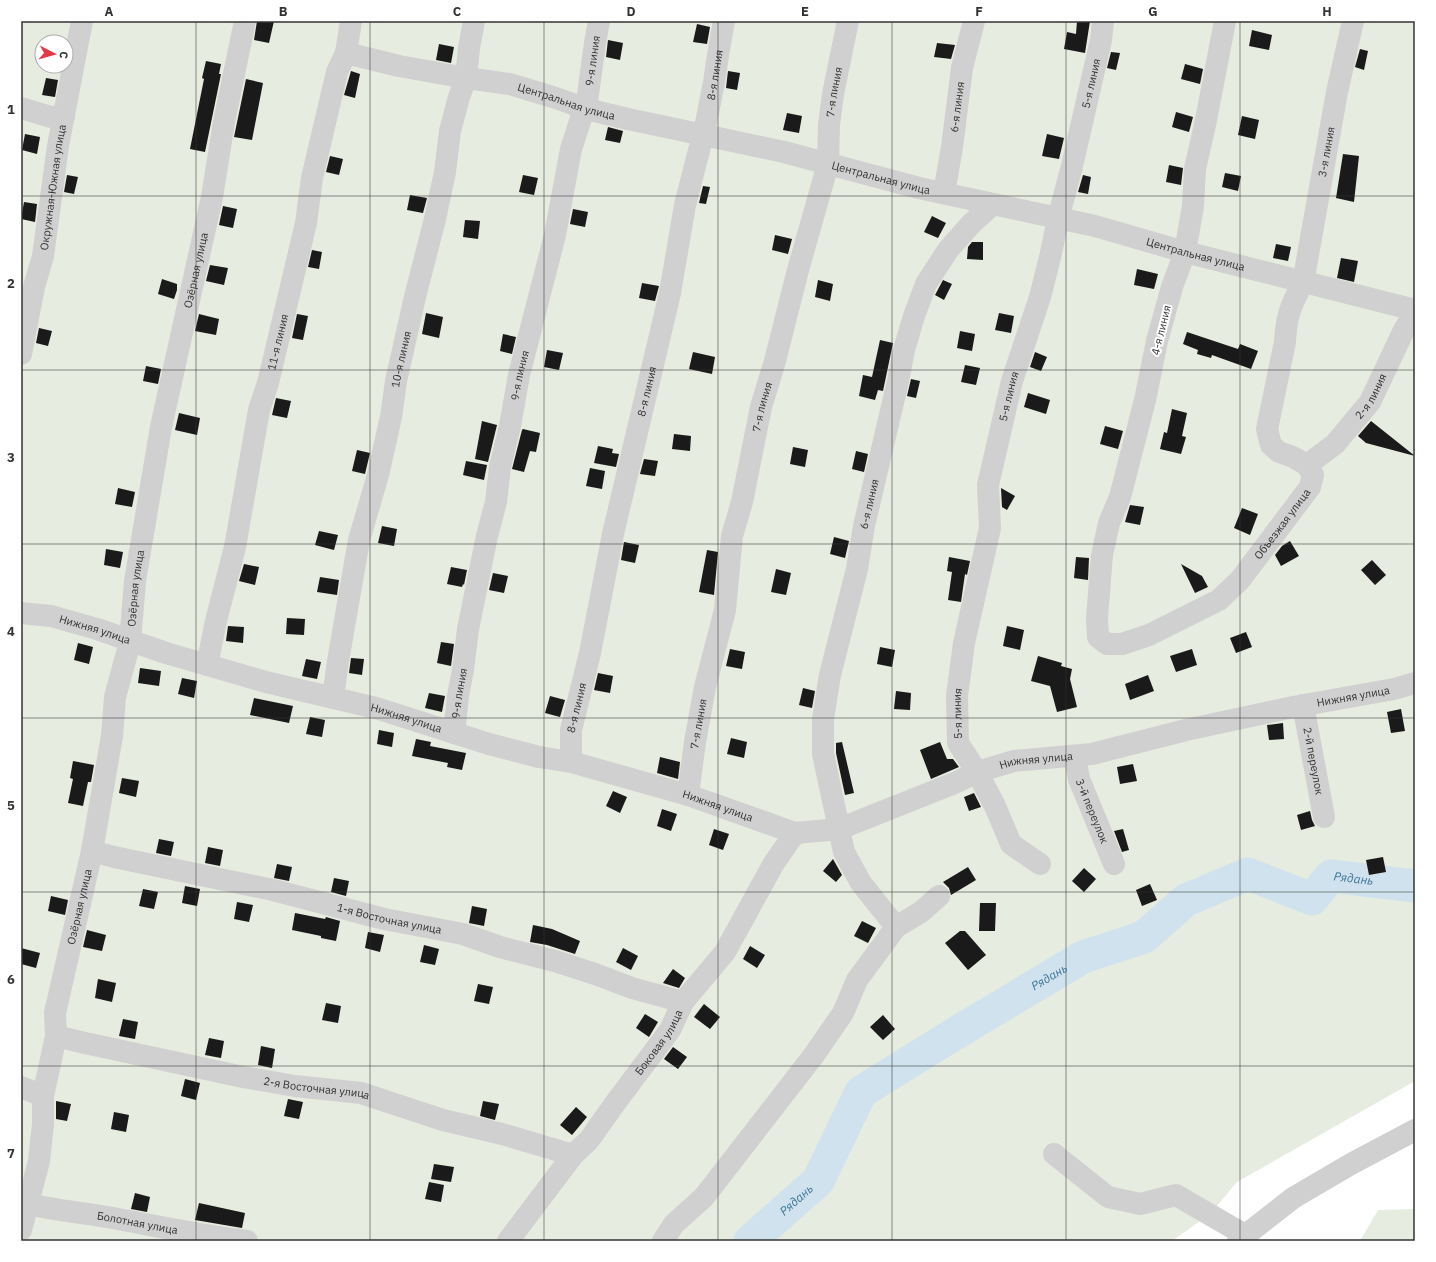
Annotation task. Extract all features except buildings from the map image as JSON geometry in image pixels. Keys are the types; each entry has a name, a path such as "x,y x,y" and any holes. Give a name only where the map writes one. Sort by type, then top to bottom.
{"street":[{"name":"Окружная-Южная улица","path":"21,354 28,287 43,256 58,146 82,21"},
{"name":"Озёрная улица","path":"21,1230 39,1161 43,1124 43,1096 56,1036 56,1013 92,851 112,736 115,697 130,642 135,580 162,427 212,197 224,122 245,21"},
{"name":"11-я линия","path":"207,665 216,621 235,547 259,410 268,383 306,224 312,178 337,72 346,54 351,21"},
{"name":"10-я линия","path":"333,698 359,540 378,475 390,424 396,381 445,172 450,131 459,97 466,78 474,21"},
{"name":"9-я линия","path":"454,733 468,629 487,536 496,502 500,467 510,426 519,375 555,235 571,149 586,109 599,21"},
{"name":"8-я линия","path":"571,762 571,730 590,653 613,534 670,293 685,205 714,82 724,21"},
{"name":"7-я линия","path":"688,795 695,742 705,687 725,610 732,536 742,502 761,407 828,164 829,125 833,94 848,21"},
{"name":"6-я линия","path":"944,193 952,147 962,68 974,21"},
{"name":"5-я линия","path":"1040,864 1011,844 995,806 977,772 958,743 957,696 964,643 990,528 988,485 1012,380 1040,297 1051,253 1101,40 1103,21"},
{"name":"4-я линия","path":"1098,637 1097,618 1102,555 1109,523 1120,497 1145,400 1157,341 1172,287 1184,252 1192,206 1196,169 1225,21"},
{"name":"3-я линия","path":"1303,283 1337,92 1353,21"},
{"name":"Центральная улица","path":"346,54 399,66 510,84 586,109 784,152 919,188 1095,226 1184,252 1415,312"},
{"path":"21,108 51,117 64,116"},
{"name":"6-я линия","path":"896,927 861,883 844,852 823,754 823,719 830,675 857,569 864,526 904,350 926,284 948,250 971,224 993,204"},
{"path":"1303,283 1292,303 1285,327 1285,342 1267,429 1271,445 1279,452 1293,457 1307,465"},
{"name":"2-я линия","path":"1307,465 1335,444 1370,402 1404,330 1415,312"},
{"name":"Объезжая улица","path":"1098,637 1107,644 1122,644 1149,634 1219,600 1240,580 1310,487 1313,475 1307,465"},
{"name":"Нижняя улица","path":"21,613 51,616 130,642 266,682 376,708 489,744 539,757 571,762 688,795 795,833 839,829 957,782 977,772 1014,762 1092,754 1186,730 1303,705 1394,689 1415,683"},
{"name":"2-й переулок","path":"1303,705 1324,817"},
{"name":"3-й переулок","path":"1076,756 1079,779 1114,864"},
{"name":"Боковая улица","path":"508,1241 574,1155 589,1140 670,1030 683,1002 725,952 774,864 795,833"},
{"name":"1-я Восточная улица","path":"92,851 114,857 273,890 384,919 463,934 500,947 555,961 632,988 683,1002"},
{"path":"663,1241 674,1224 704,1197 814,1055 843,1013 857,980 896,927 921,912 939,896"},
{"name":"2-я Восточная улица","path":"56,1036 243,1077 295,1086 361,1093 443,1120 502,1134 574,1155"},
{"path":"21,1087 43,1096"},
{"path":"1054,1154 1108,1197 1140,1204 1176,1195 1241,1238 1293,1198 1351,1164 1415,1130"},
{"name":"Болотная улица","path":"28,1204 48,1209 117,1219 227,1239 247,1241"}],"shaded area":[{"path":"21,21 1415,21 1415,1081 1237,1182 1210,1214 1172,1241 21,1241"},
{"path":"1415,1209 1415,1241 1360,1241 1378,1210"}],"waterway":[{"name":"Рядань","path":"750,1241 818,1181 861,1092 1083,957 1144,937 1186,900 1248,874 1312,899 1331,876 1415,886"}]}
